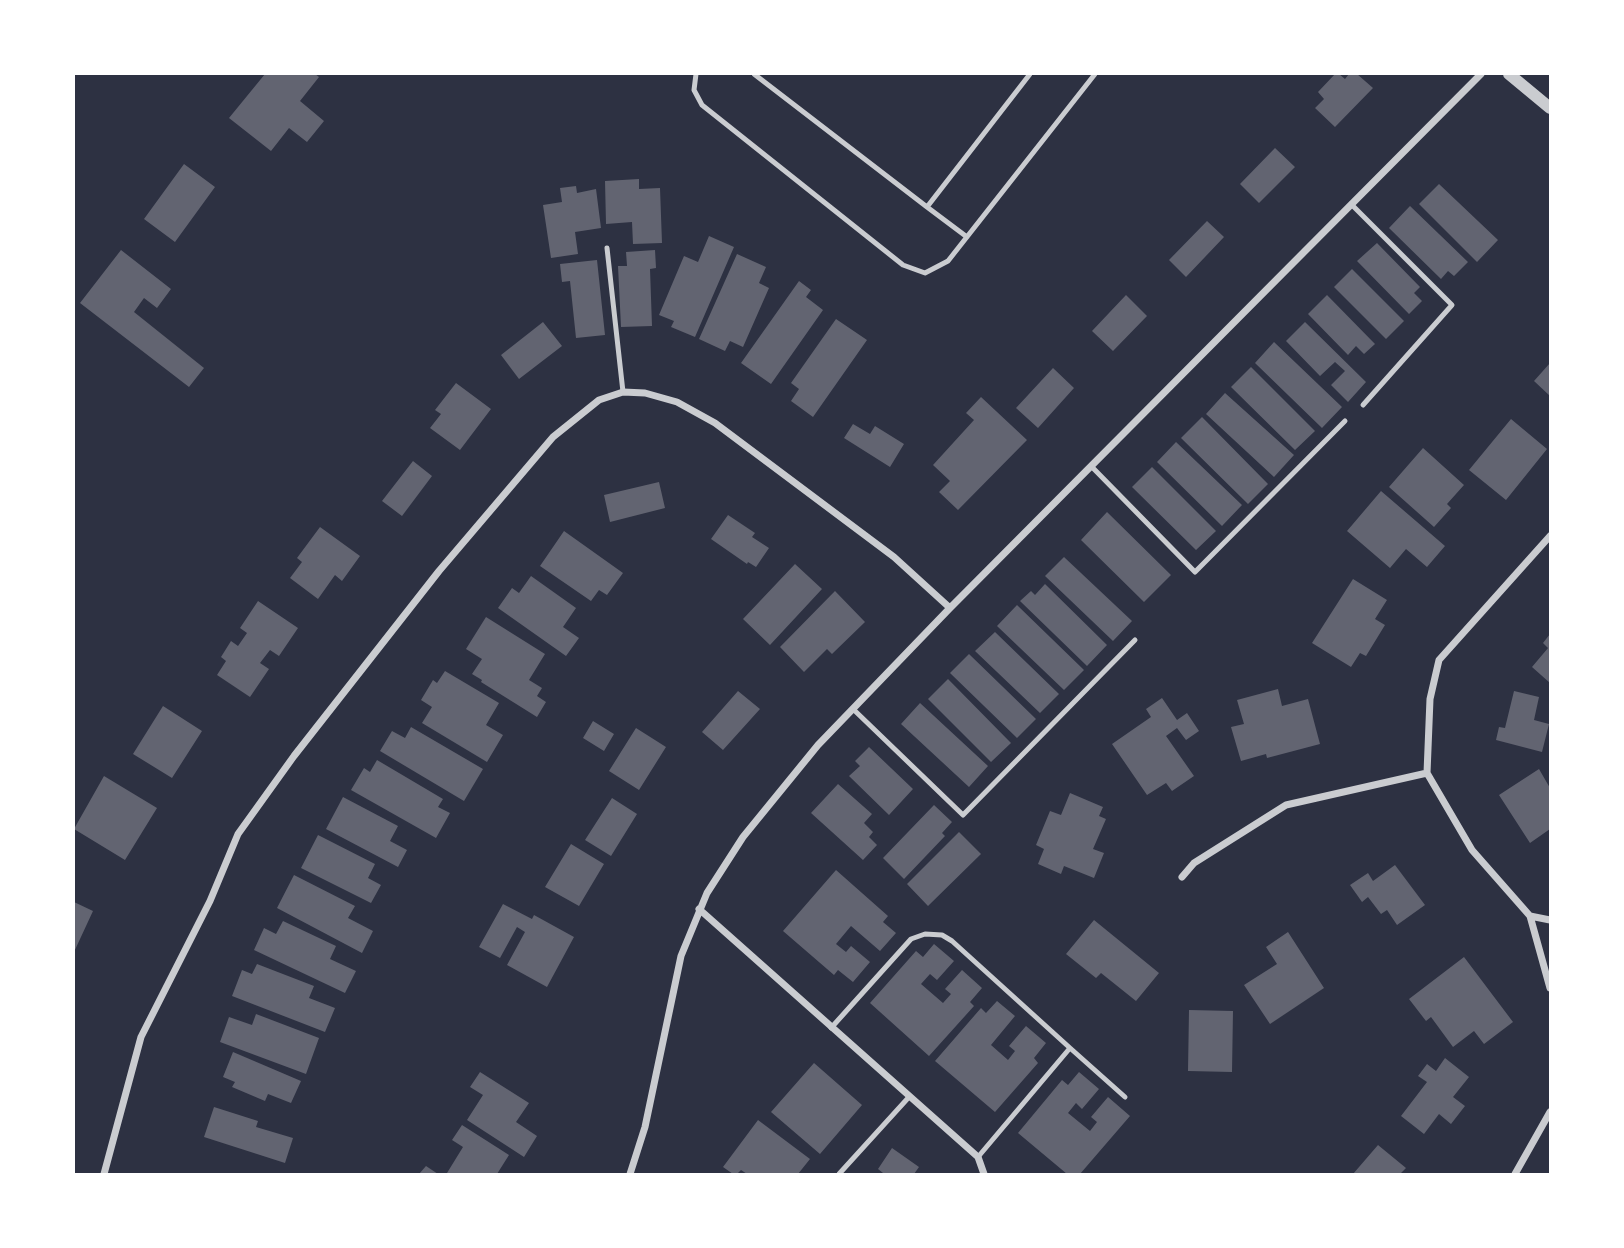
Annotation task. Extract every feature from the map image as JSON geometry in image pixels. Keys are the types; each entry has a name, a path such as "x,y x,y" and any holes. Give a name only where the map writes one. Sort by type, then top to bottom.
{"street":[{"path":"630,1174 645,1127 681,956 706,892 743,837 818,745 950,608 1481,74"},
{"path":"1509,74 1550,107"},
{"path":"104,1174 141,1037 210,901 238,834 293,756 439,571 553,437 599,400 623,392 645,393 677,402 715,423 894,557 950,608"},
{"path":"1550,536 1438,660 1430,699 1427,773 1472,850 1530,916 1550,988"},
{"path":"1182,877 1194,863 1286,805 1427,773"},
{"path":"699,909 978,1157 984,1174"},
{"path":"1530,916 1550,920"},
{"path":"1515,1174 1550,1112"}],"lane":[{"path":"696,74 694,90 702,104 902,265 925,274 948,261 1095,74"},
{"path":"754,74 967,237"},
{"path":"927,207 1030,74"},
{"path":"1351,204 1452,305 1363,405"},
{"path":"607,248 623,392"},
{"path":"1091,466 1195,572 1345,421"},
{"path":"853,709 963,815 1135,640"},
{"path":"831,1028 911,939 925,934 942,935 952,941 1125,1097"},
{"path":"978,1157 1070,1048"},
{"path":"839,1174 909,1097"}],"building":[{"path":"265,74 315,74 319,77 300,101 324,121 307,142 289,128 271,151 229,118"},
{"path":"1335,74 1345,79 1349,74 1357,74 1373,88 1335,127 1315,108 1324,99 1318,92"},
{"path":"1275,148 1295,167 1259,203 1240,184"},
{"path":"184,164 215,187 175,242 144,219"},
{"path":"639,179 639,189 660,188 662,243 633,244 632,222 606,224 605,181"},
{"path":"1439,184 1498,240 1477,262 1419,204"},
{"path":"576,186 577,193 596,189 601,228 575,232 578,254 551,258 543,205 562,202 560,188"},
{"path":"1410,206 1468,262 1454,276 1448,271 1441,279 1389,228"},
{"path":"1207,221 1224,237 1186,277 1169,260"},
{"path":"709,236 734,247 695,337 671,327 674,321 659,315 684,256 698,262"},
{"path":"1377,243 1420,287 1414,293 1422,301 1409,314 1357,261"},
{"path":"121,250 171,289 157,308 144,298 134,312 204,368 189,387 80,303"},
{"path":"655,250 656,268 650,269 652,326 621,327 618,266 627,266 626,252"},
{"path":"737,254 766,267 759,283 769,288 743,347 730,341 725,351 699,339"},
{"path":"597,260 605,335 576,338 570,281 562,282 560,264"},
{"path":"1352,269 1404,321 1386,339 1334,287"},
{"path":"799,281 811,290 806,297 823,310 771,384 741,363"},
{"path":"1126,295 1147,316 1113,351 1092,331"},
{"path":"1327,295 1375,344 1364,354 1356,346 1348,355 1308,314"},
{"path":"836,319 867,340 813,417 791,401 799,389 791,383"},
{"path":"543,322 562,346 519,379 501,355"},
{"path":"1305,322 1366,382 1348,402 1331,385 1345,371 1335,362 1320,376 1286,341"},
{"path":"1274,342 1342,407 1322,428 1255,363"},
{"path":"1550,363 1550,396 1534,381"},
{"path":"1251,367 1315,431 1295,450 1231,387"},
{"path":"1053,368 1074,388 1038,428 1016,408"},
{"path":"456,383 491,409 460,450 430,428 441,414 435,410"},
{"path":"1225,393 1294,455 1274,477 1206,414"},
{"path":"981,397 1027,440 958,510 939,492 950,481 933,465 974,420 966,413"},
{"path":"1202,417 1268,484 1248,504 1181,438"},
{"path":"1511,419 1547,449 1506,500 1469,470"},
{"path":"853,424 870,434 875,426 904,444 890,467 844,438"},
{"path":"1176,442 1242,505 1222,526 1157,462"},
{"path":"1423,448 1464,485 1447,504 1451,508 1434,527 1389,487"},
{"path":"413,461 432,476 402,516 382,501"},
{"path":"1152,467 1216,531 1196,550 1132,487"},
{"path":"659,482 665,508 610,522 604,495"},
{"path":"1381,491 1445,546 1427,567 1406,549 1390,568 1347,531"},
{"path":"1107,512 1171,575 1144,602 1081,540"},
{"path":"728,515 755,533 752,537 769,548 756,567 748,562 747,564 711,539"},
{"path":"320,527 360,556 342,581 335,575 318,599 290,578 302,562 297,558"},
{"path":"564,531 623,573 607,595 599,590 591,601 540,566"},
{"path":"1064,557 1132,621 1113,641 1045,576"},
{"path":"795,564 822,589 770,645 743,619"},
{"path":"531,576 576,608 563,627 579,638 566,656 498,608 512,588 519,593"},
{"path":"1353,579 1387,600 1375,619 1385,625 1366,656 1360,653 1351,667 1312,643"},
{"path":"1045,584 1107,645 1087,666 1020,601 1031,591 1035,595"},
{"path":"835,591 865,622 832,654 827,649 804,672 780,647"},
{"path":"258,601 298,628 279,656 270,650 260,663 269,669 250,697 217,675 226,661 221,657 231,641 238,646 247,633 240,628"},
{"path":"1017,605 1084,670 1064,690 997,626"},
{"path":"486,617 545,654 529,680 542,688 537,696 546,702 537,717 472,674 482,659 466,649"},
{"path":"995,632 1059,694 1040,713 975,651"},
{"path":"1550,634 1550,683 1532,667 1548,648 1543,643"},
{"path":"969,654 1036,719 1017,738 950,673"},
{"path":"445,671 499,703 486,725 503,735 487,762 422,723 432,707 421,700 433,680 437,683"},
{"path":"948,679 1011,743 991,762 928,699"},
{"path":"1278,689 1282,706 1308,699 1320,744 1267,758 1266,754 1241,761 1231,727 1244,724 1237,700"},
{"path":"738,691 760,709 723,750 702,732"},
{"path":"1514,691 1539,697 1534,720 1549,724 1542,752 1496,740 1499,727 1505,728"},
{"path":"1162,698 1177,720 1187,713 1199,731 1186,740 1177,728 1166,736 1194,776 1172,791 1166,783 1147,795 1112,744 1151,717 1146,709"},
{"path":"920,703 988,766 969,787 901,724"},
{"path":"163,706 202,731 172,778 133,754"},
{"path":"593,721 614,734 604,751 583,738"},
{"path":"411,727 483,769 464,801 380,751 392,731 405,738"},
{"path":"636,728 666,747 639,790 609,771"},
{"path":"869,747 913,789 889,815 849,776 860,766 855,761"},
{"path":"377,760 443,799 438,807 450,813 436,838 351,790 364,768 370,772"},
{"path":"1539,769 1550,788 1550,829 1530,843 1499,795"},
{"path":"104,776 157,808 125,860 74,829"},
{"path":"838,784 872,814 864,823 873,832 869,837 877,845 863,860 811,813"},
{"path":"1070,793 1103,807 1099,816 1106,819 1093,849 1104,853 1094,878 1064,866 1061,874 1038,864 1044,849 1036,845 1050,811 1061,815"},
{"path":"343,797 398,826 390,841 407,850 398,867 326,829"},
{"path":"612,798 637,814 611,856 585,840"},
{"path":"934,805 952,822 942,833 945,836 904,879 883,858"},
{"path":"959,832 981,854 928,906 907,884"},
{"path":"318,835 375,864 368,878 381,885 371,903 301,868"},
{"path":"571,844 604,864 579,906 545,887"},
{"path":"1395,865 1425,905 1397,925 1387,910 1381,914 1368,897 1362,902 1350,885 1368,873 1373,881"},
{"path":"836,870 888,916 883,922 896,933 880,951 851,926 836,944 846,952 851,946 870,962 853,982 838,970 834,975 783,931"},
{"path":"294,875 355,906 348,918 373,931 362,953 277,908"},
{"path":"74,902 93,911 74,952"},
{"path":"503,904 532,919 534,915 574,937 547,987 507,965 525,932 517,927 500,958 479,947"},
{"path":"1094,920 1159,973 1136,1001 1101,973 1096,978 1066,954"},
{"path":"283,921 336,946 330,959 356,971 345,993 254,950 264,928 276,934"},
{"path":"1288,932 1324,988 1270,1024 1244,985 1277,964 1266,947"},
{"path":"934,944 954,961 937,980 930,974 921,984 943,1003 951,994 945,989 962,970 982,988 970,1002 974,1006 929,1056 870,1003 916,951 923,957"},
{"path":"1464,957 1513,1022 1484,1044 1474,1031 1453,1047 1431,1017 1426,1021 1409,999"},
{"path":"257,964 314,986 309,998 335,1008 325,1032 232,996 242,970 252,974"},
{"path":"997,1001 1015,1016 991,1045 1008,1060 1015,1051 1009,1046 1026,1026 1046,1043 1034,1058 1038,1063 995,1112 935,1061 981,1008 986,1013"},
{"path":"1189,1010 1233,1011 1232,1072 1188,1071"},
{"path":"256,1014 319,1038 306,1074 220,1042 229,1017 252,1025"},
{"path":"233,1052 301,1081 291,1103 268,1094 265,1101 232,1087 235,1082 223,1077"},
{"path":"1445,1058 1469,1077 1453,1097 1465,1106 1451,1124 1439,1114 1424,1134 1401,1116 1427,1082 1418,1076 1427,1064 1436,1071"},
{"path":"814,1063 862,1105 820,1154 771,1112"},
{"path":"480,1072 529,1103 516,1122 537,1136 524,1157 467,1120 483,1095 470,1087"},
{"path":"1079,1072 1099,1089 1082,1109 1076,1103 1068,1113 1090,1131 1097,1122 1091,1117 1108,1097 1130,1116 1080,1174 1067,1174 1018,1133 1062,1080 1068,1085"},
{"path":"214,1107 258,1121 256,1127 293,1138 285,1163 204,1137"},
{"path":"758,1120 810,1159 798,1174 747,1174 741,1170 733,1174 723,1167"},
{"path":"462,1125 509,1155 497,1174 447,1173 463,1147 452,1140"},
{"path":"1378,1145 1406,1168 1400,1174 1353,1174"},
{"path":"892,1148 919,1167 914,1174 882,1174 878,1169"},
{"path":"426,1166 438,1174 419,1174"}]}
